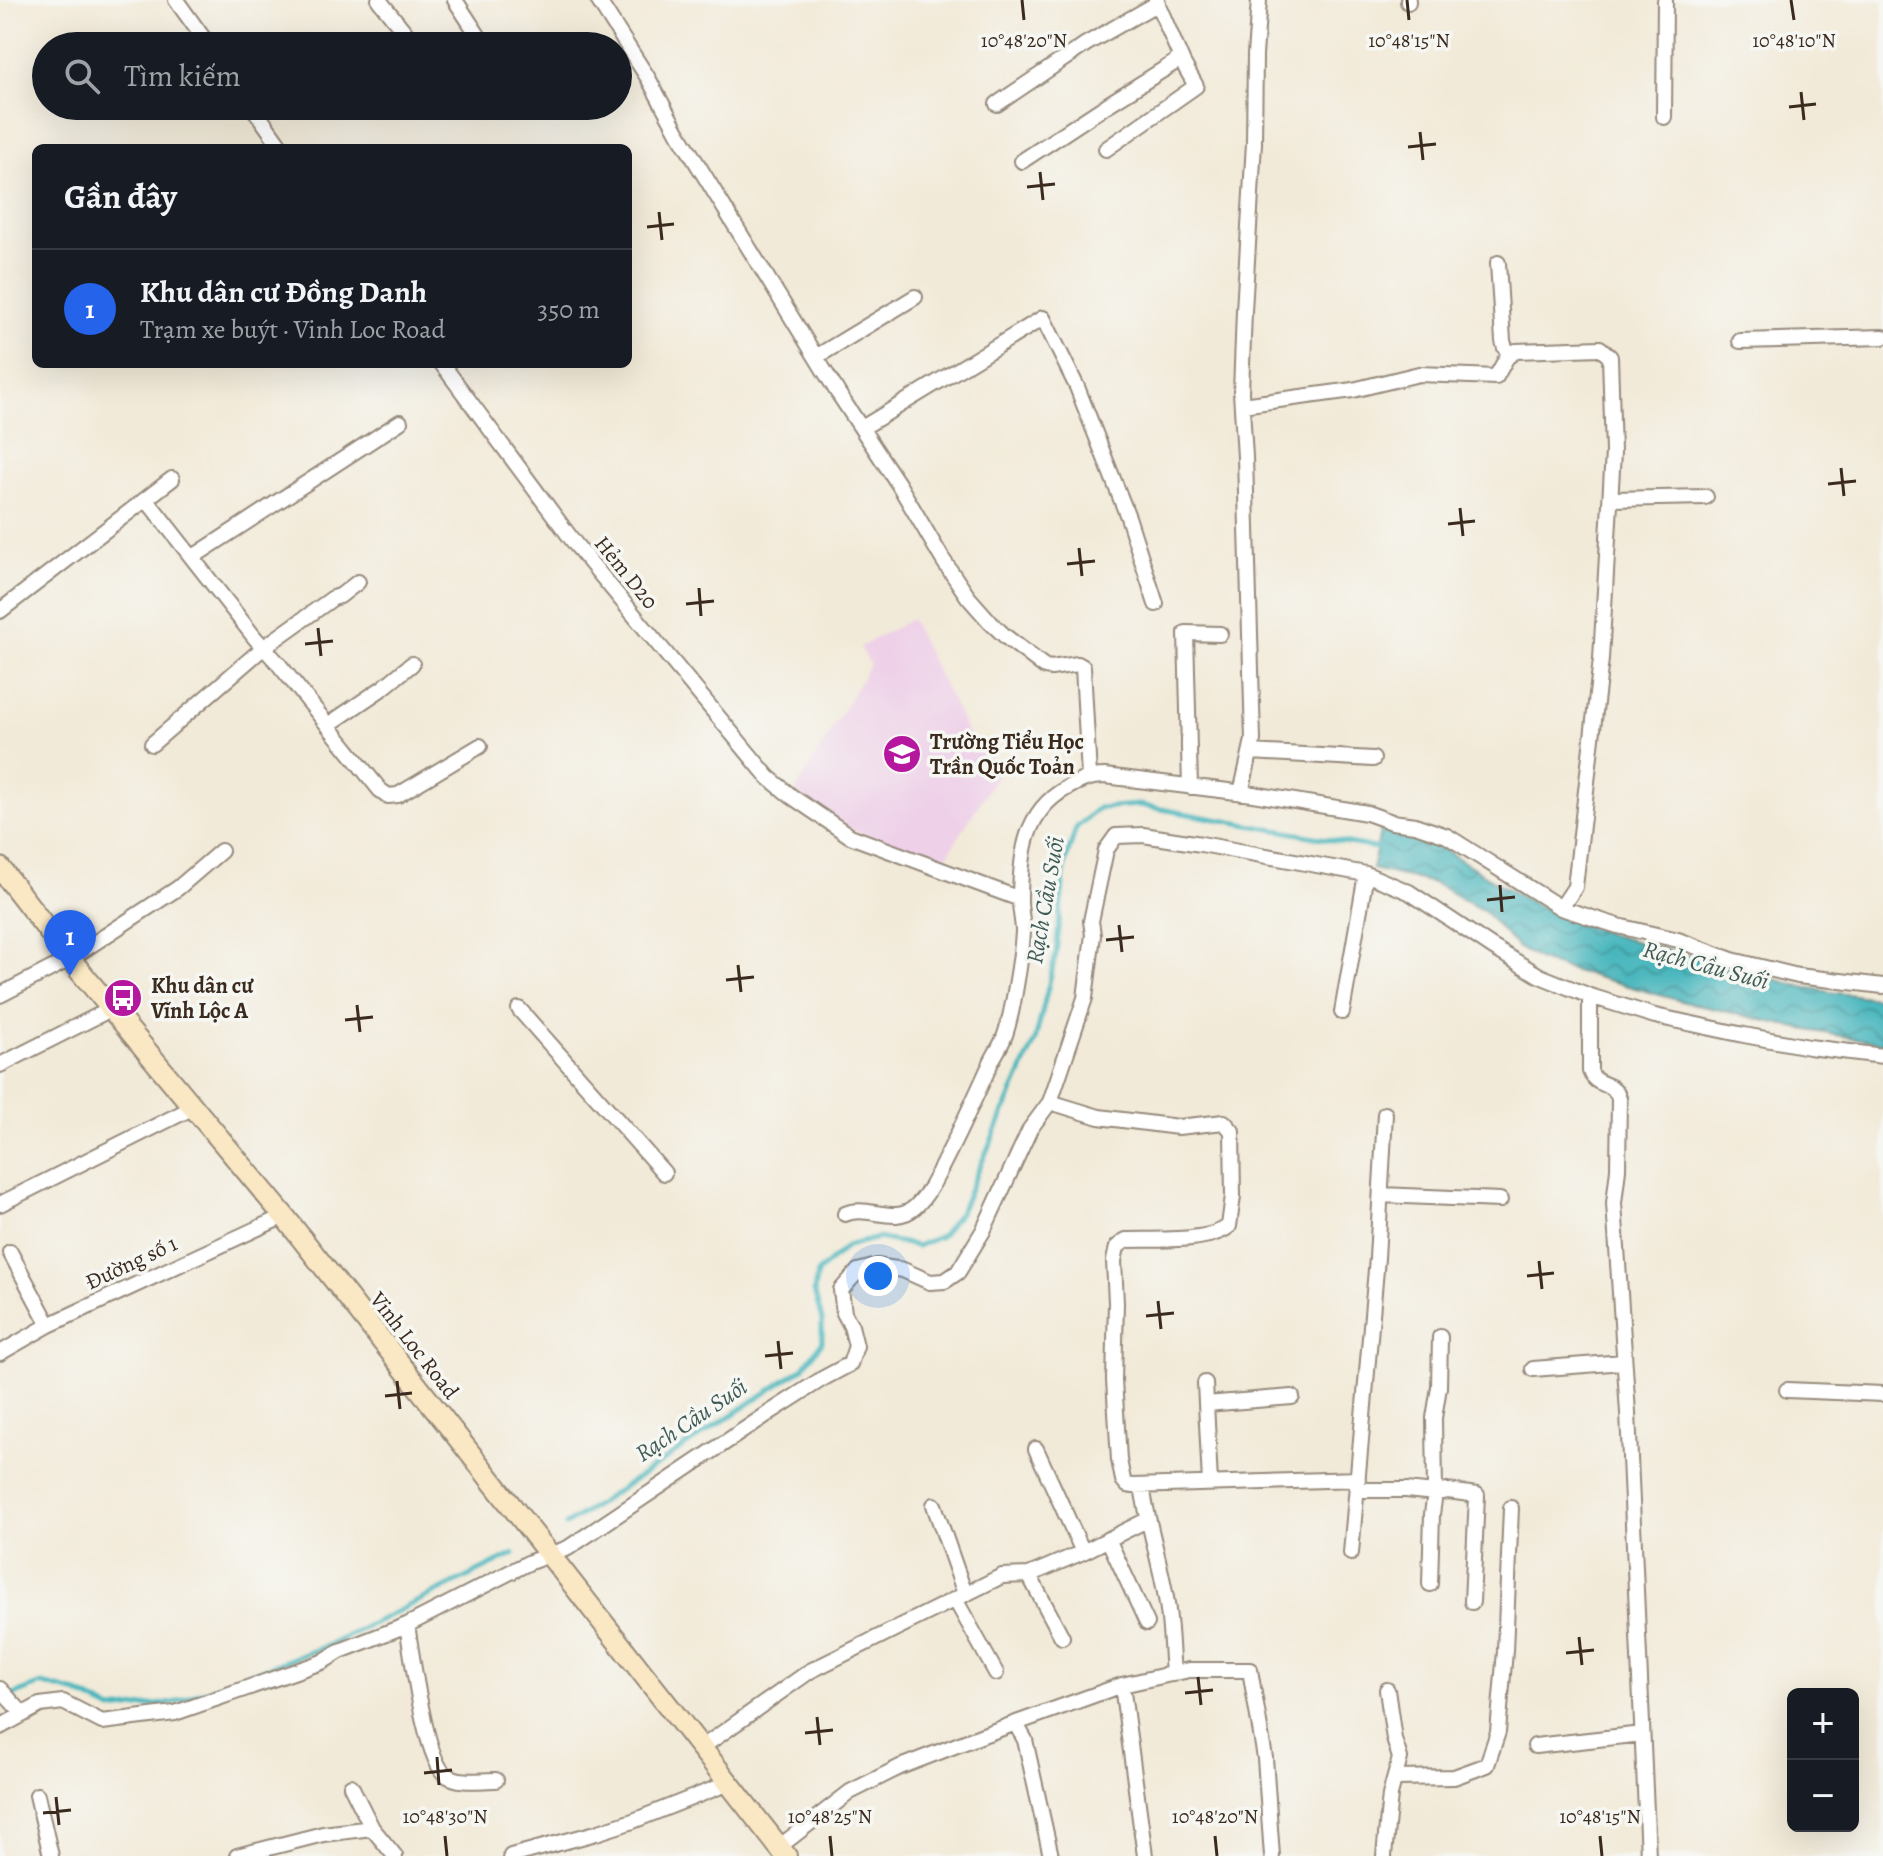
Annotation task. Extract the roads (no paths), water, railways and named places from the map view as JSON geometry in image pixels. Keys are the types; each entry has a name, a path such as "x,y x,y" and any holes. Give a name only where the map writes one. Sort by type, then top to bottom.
{"main road":[{"name":"Vinh Loc Road","path":"0,868 70,959 284,1216 783,1852"}],"street":[{"path":"176,0 199,32"},
{"path":"379,0 405,32"},
{"path":"455,0 476,32"},
{"path":"598,0 619,32"},
{"path":"1241,793 1253,740 1242,405 1259,0"},
{"path":"1664,117 1665,0"},
{"path":"997,104 1157,1 1196,86 1106,149"},
{"path":"632,53 816,357 968,597 1006,637 1048,668 1078,664 1083,667 1089,776"},
{"path":"1022,161 1174,63 1180,56"},
{"path":"262,120 279,144"},
{"path":"1498,263 1503,341 1511,353"},
{"path":"816,357 915,297"},
{"path":"862,428 1043,318 1077,387 1128,517 1156,604"},
{"path":"1740,341 1883,337"},
{"path":"1242,405 1353,390 1419,374 1496,377 1507,357 1516,351 1600,348 1610,357 1613,452 1601,659 1575,887 1561,908"},
{"name":"Hẻm D20","path":"445,368 576,545 768,777 850,836 1020,899"},
{"path":"193,557 400,422"},
{"path":"0,611 172,479"},
{"path":"1611,499 1706,497"},
{"path":"146,499 263,648 388,796 398,795 480,746"},
{"path":"152,744 263,648 358,582"},
{"path":"1190,787 1186,633 1220,634"},
{"path":"328,725 412,664"},
{"path":"1251,752 1373,759"},
{"path":"845,1214 854,1210 893,1216 906,1213 915,1208 932,1185 1004,1039 1016,987 1023,929 1027,923 1020,899 1023,850 1036,817 1045,804 1056,794 1089,776 1113,776 1241,793 1367,813 1392,822 1415,825 1447,836 1561,908 1678,940 1745,964 1798,976 1883,986"},
{"path":"0,1727 18,1709 63,1702 102,1722 175,1713 322,1662 340,1651 407,1625 530,1562 568,1548 769,1413 850,1364 856,1346 844,1313 841,1290 858,1271 877,1266 903,1270 930,1282 945,1281 958,1272 983,1231 1030,1129 1050,1102 1085,998 1093,935 1086,921 1106,850 1116,836 1143,835 1366,874 1409,892 1540,976 1590,996 1655,1016 1744,1035 1883,1056"},
{"path":"0,995 70,959 178,888 221,851"},
{"path":"1342,1012 1366,874"},
{"path":"1590,996 1590,1071 1600,1083 1613,1087 1619,1098 1614,1203 1637,1590 1648,1856"},
{"path":"0,1065 111,1009"},
{"path":"519,1009 664,1173"},
{"path":"1050,1102 1099,1117 1178,1127 1224,1122 1232,1131 1233,1196 1229,1226 1198,1237 1126,1240 1117,1247 1114,1261 1114,1380 1120,1472 1127,1485 1358,1484 1477,1495 1472,1602"},
{"path":"0,1204 192,1108"},
{"path":"1351,1553 1377,1258 1385,1114"},
{"path":"1381,1195 1500,1200"},
{"name":"Đường số 1","path":"0,1353 49,1325 284,1216"},
{"path":"10,1252 49,1325"},
{"path":"1430,1584 1435,1493 1434,1418 1439,1387 1440,1337"},
{"path":"1533,1369 1624,1362"},
{"path":"1205,1383 1210,1483"},
{"path":"1787,1390 1883,1394"},
{"path":"1206,1404 1292,1397"},
{"path":"1036,1449 1083,1552"},
{"path":"1142,1486 1168,1607 1173,1674"},
{"path":"934,1505 960,1596 996,1673"},
{"path":"1396,1778 1454,1777 1487,1765 1498,1732 1511,1508"},
{"path":"701,1748 810,1671 1002,1576 1029,1575 1147,1520"},
{"path":"1108,1539 1147,1623"},
{"path":"1029,1575 1062,1637"},
{"path":"407,1625 423,1724 433,1756 443,1773 459,1781 496,1780"},
{"path":"783,1852 850,1792 900,1767 1122,1685 1189,1670 1250,1670 1265,1758 1272,1856"},
{"path":"1122,1685 1145,1856"},
{"path":"0,1690 18,1709"},
{"path":"1384,1856 1390,1795 1400,1758 1387,1690"},
{"path":"1016,1724 1025,1740 1051,1856"},
{"path":"1535,1746 1642,1734"},
{"path":"511,1856 633,1821 729,1783"},
{"path":"351,1786 372,1828 395,1856"},
{"path":"37,1795 51,1856"},
{"path":"237,1856 323,1834 372,1828"}],"water":[{"path":"1381,828 1440,847 1536,905 1608,934 1792,984 1883,999 1883,1043 1802,1029 1681,1001 1540,960 1517,947 1485,912 1434,883 1372,869"}],"waterway":[{"name":"Rạch Cầu Suối","path":"566,1525 803,1368 822,1342 822,1320 814,1291 817,1273 847,1246 878,1238 917,1246 941,1236 960,1212 1035,1041 1056,954 1065,863 1076,828 1098,808 1139,805 1381,849"},
{"name":"Rạch Cầu Suối","path":"0,1704 42,1684 78,1693 112,1710 173,1703 331,1644 514,1554"}],"place":[{"name":"Trường Tiểu Học Trần Quốc Toản","path":"902,754"},
{"name":"Khu dân cư Đồng Danh","path":"70,976"},
{"name":"Khu dân cư Vĩnh Lộc A","path":"123,998"}]}
